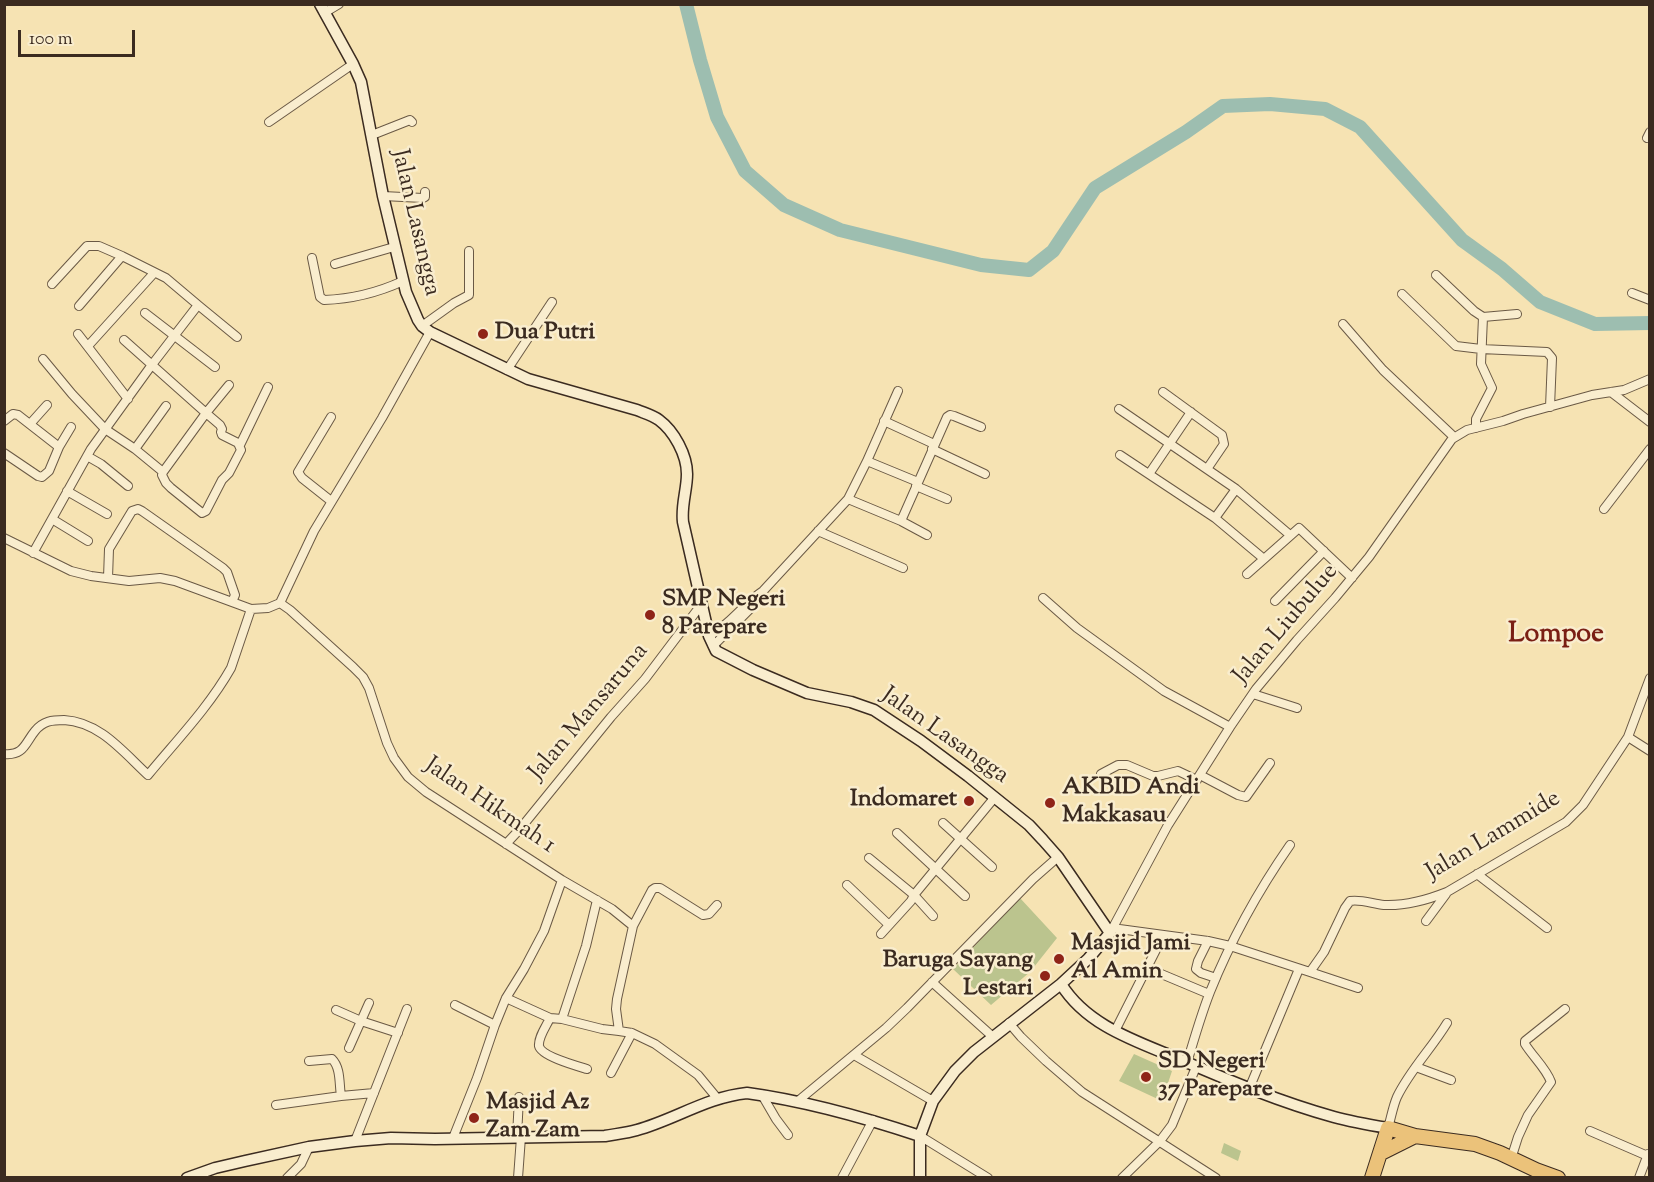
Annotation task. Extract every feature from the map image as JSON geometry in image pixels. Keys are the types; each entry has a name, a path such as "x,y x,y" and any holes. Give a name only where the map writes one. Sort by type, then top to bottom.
{"highway":[{"path":"1372,1178 1388,1128 1415,1136 1475,1144 1558,1178"},
{"path":"1381,1153 1415,1136"}],"street":[{"path":"322,9 339,4"},
{"name":"Jalan Lasangga","path":"322,9 353,63 364,93 394,247 410,303 426,329 507,370 544,384 650,415 661,422 680,446 686,466 682,522 711,641 720,654 800,691 862,704 921,741 1029,825 1058,857 1111,931"},
{"path":"269,122 353,63"},
{"path":"372,135 410,120 412,122"},
{"path":"383,196 425,198 425,192"},
{"path":"52,284 87,246 99,246 166,278 237,337"},
{"path":"335,264 394,247"},
{"path":"4,538 71,571 91,576 129,580 160,578 175,581 251,609 268,608 280,603 314,531 382,418 426,329 469,295 469,251"},
{"path":"79,306 122,256"},
{"path":"312,258 320,297 324,300 361,296 403,281"},
{"path":"88,346 154,273"},
{"path":"1436,276 1474,311 1483,316 1517,314"},
{"path":"1632,293 1650,300"},
{"path":"1402,294 1456,346 1542,351 1550,355 1552,363 1550,407"},
{"path":"507,370 552,302"},
{"path":"33,553 87,456 198,305"},
{"path":"145,313 215,367"},
{"path":"1476,428 1476,419 1492,388 1481,364 1483,316"},
{"path":"1343,324 1383,370 1454,437 1467,430 1592,395 1631,387 1650,379"},
{"path":"78,334 128,399"},
{"path":"124,339 151,366 220,425 222,435 240,445"},
{"path":"43,359 105,429 163,471"},
{"path":"230,385 206,413 162,475 166,483 202,513 206,511 222,480 229,473 268,387"},
{"path":"711,641 758,602 763,591 848,499 898,391"},
{"path":"1163,392 1223,436 1224,444 1207,469"},
{"path":"1611,392 1650,422"},
{"path":"30,424 47,405"},
{"path":"135,449 166,406"},
{"path":"1119,409 1236,489 1290,535"},
{"path":"1149,474 1191,412"},
{"path":"4,421 16,414 59,447"},
{"path":"901,521 945,420 950,415 981,427"},
{"path":"331,417 298,471 302,478 331,501"},
{"path":"884,421 985,474"},
{"path":"4,453 42,477 49,471 71,427"},
{"name":"Jalan Liubulue","path":"1111,931 1168,825 1230,727 1290,647 1370,557 1454,437"},
{"path":"1604,509 1650,449"},
{"path":"1120,455 1215,518 1264,559"},
{"path":"87,456 101,464 128,486"},
{"path":"867,461 947,499"},
{"path":"1215,518 1236,489"},
{"path":"67,491 107,514"},
{"path":"848,499 901,521 927,535"},
{"path":"108,578 109,549 132,511 138,509 223,568 227,572 235,595 232,602"},
{"path":"52,519 88,541"},
{"path":"1246,574 1299,528 1352,578"},
{"path":"818,531 903,568"},
{"path":"1275,601 1323,551"},
{"path":"1043,598 1086,635 1164,691 1230,727"},
{"name":"Jalan Hikmah 1","path":"280,603 363,677 369,688 387,743 394,758 408,777 426,792 597,900 633,926"},
{"name":"Jalan Mansaruna","path":"506,844 611,717 645,680 701,604"},
{"path":"4,754 11,755 19,752 34,732 48,721 75,721 102,732 148,775 226,677 251,609"},
{"name":"Jalan Lammide","path":"1310,972 1324,952 1350,901 1397,905 1421,901 1447,892 1566,822 1588,798 1628,737 1650,678"},
{"path":"1253,694 1297,708"},
{"path":"1628,737 1650,751"},
{"path":"1101,774 1115,766 1127,765 1153,776 1178,771 1199,777 1246,797 1270,763"},
{"path":"881,934 911,901 995,797"},
{"path":"943,823 992,867"},
{"path":"897,833 965,896"},
{"path":"1122,1178 1160,1141 1175,1118 1209,994 1230,946 1257,895 1290,845"},
{"path":"798,1101 886,1028 1033,879 1058,857"},
{"path":"869,858 914,895 933,916"},
{"path":"1477,874 1547,928"},
{"path":"453,1138 506,998 544,931 562,880"},
{"path":"847,885 888,926"},
{"path":"619,1031 617,999 633,926 652,890 657,887 703,915 708,915 717,905"},
{"path":"1426,921 1447,892"},
{"path":"562,1019 586,946 597,900"},
{"path":"920,1178 920,1136 933,1101 956,1071 993,1036 1061,984 1088,959 1111,931 1208,941 1230,946 1358,988"},
{"path":"1114,1032 1163,936"},
{"path":"1208,941 1196,969 1216,978"},
{"path":"1147,968 1209,994"},
{"path":"1249,1089 1299,969"},
{"path":"932,982 993,1036"},
{"path":"1061,984 1068,996 1085,1012 1114,1032 1249,1089 1337,1118 1388,1128 1396,1100 1447,1023"},
{"path":"506,998 550,1018 632,1033 655,1044 698,1075 717,1098"},
{"path":"349,1048 369,1003"},
{"path":"455,1005 495,1025"},
{"path":"355,1141 407,1009"},
{"path":"1511,1159 1528,1115 1551,1082 1545,1070 1527,1048 1525,1041 1565,1009"},
{"path":"336,1010 398,1033"},
{"path":"550,1018 540,1038 540,1049 549,1055 587,1069"},
{"path":"1009,1023 1046,1061 1082,1092 1216,1178"},
{"path":"611,1073 632,1033"},
{"path":"854,1055 933,1101"},
{"path":"309,1061 333,1059 335,1061 340,1096"},
{"path":"1416,1067 1451,1080"},
{"path":"276,1105 374,1093"},
{"path":"187,1178 215,1168 309,1147 355,1141 391,1138 605,1136 639,1130 717,1098 747,1093 832,1108 920,1136 988,1178"},
{"path":"762,1095 788,1136"},
{"path":"518,1178 519,1097"},
{"path":"842,1178 873,1120"},
{"path":"1590,1131 1649,1155 1639,1178"},
{"path":"287,1178 301,1164 309,1147"}],"green space":[{"path":"1020,898 1057,938 1030,972 991,1005 953,969"},
{"path":"1134,1054 1172,1071 1162,1101 1119,1081"},
{"path":"1224,1143 1241,1151 1238,1161 1221,1153"}],"waterway":[{"path":"686,4 717,117 745,171 784,205 840,230 981,265 1029,270 1053,251 1095,188 1186,132 1223,106 1270,104 1325,109 1360,127 1462,240 1502,269 1540,302 1595,324 1650,323"}],"place":[{"name":"Dua Putri","path":"483,334"},
{"name":"SMP Negeri 8 Parepare","path":"650,615"},
{"name":"Indomaret","path":"969,801"},
{"name":"AKBID Andi Makkasau","path":"1050,803"},
{"name":"Masjid Jami Al Amin","path":"1059,959"},
{"name":"Baruga Sayang Lestari","path":"1045,976"},
{"name":"SD Negeri 37 Parepare","path":"1146,1077"},
{"name":"Masjid Az Zam Zam","path":"474,1118"}],"district":[{"name":"Lompoe","path":"1556,636"}]}
